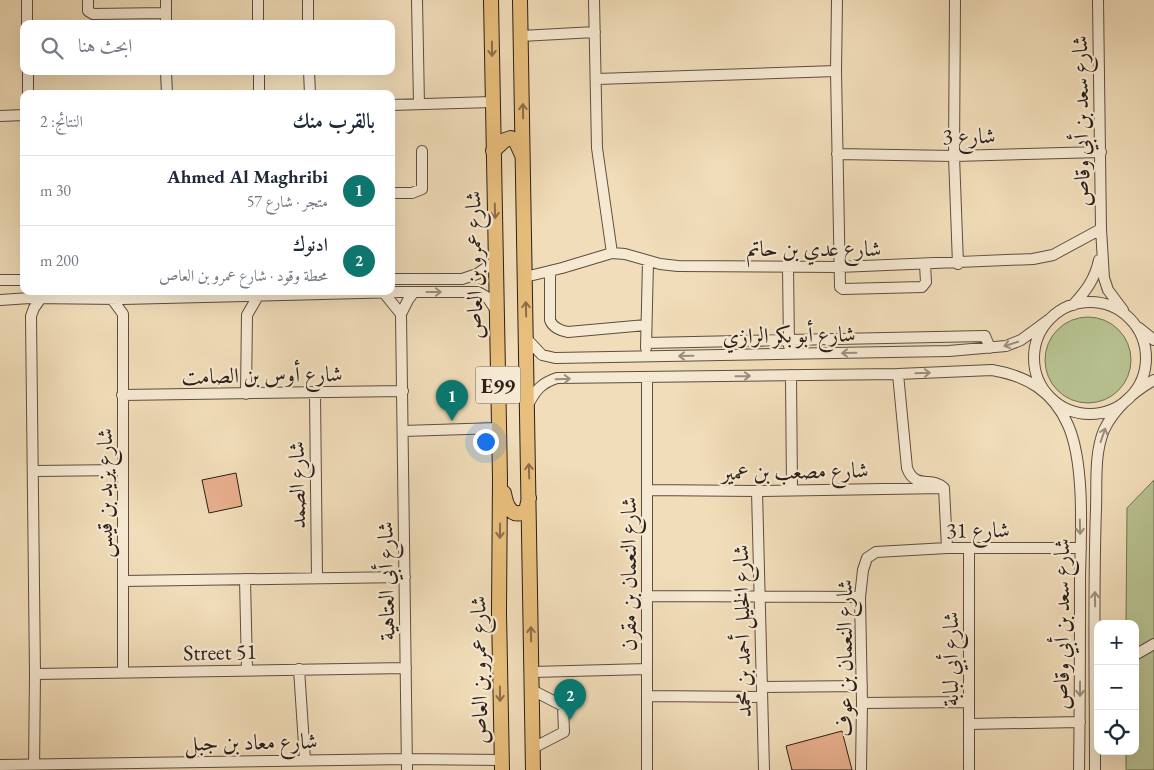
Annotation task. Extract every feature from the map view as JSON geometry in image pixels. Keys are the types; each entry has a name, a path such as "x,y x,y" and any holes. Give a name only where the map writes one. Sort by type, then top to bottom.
{"main road":[{"name":"شارع عمرو بن العاص","path":"491,0 497,260 502,765"},
{"name":"E99","path":"520,0 530,496 533,770"},
{"path":"493,150 510,138 516,142 524,161"},
{"path":"500,478 506,504 510,511 521,513 526,510 530,496"}],"street":[{"path":"27,0 27,20"},
{"path":"88,0 88,11 93,14 166,13"},
{"path":"166,0 166,20"},
{"path":"258,0 258,20"},
{"path":"308,0 308,20"},
{"path":"417,0 419,104"},
{"path":"525,277 550,272 612,252 597,148 594,0"},
{"path":"837,0 836,70 840,285 843,289 922,287 926,282 925,265"},
{"path":"955,0 954,156 958,264"},
{"name":"شارع سعد بن أبي وقاص","path":"1098,0 1100,229 1104,278 1108,290 1132,321"},
{"path":"521,36 595,32"},
{"path":"597,79 836,70"},
{"path":"28,75 28,90"},
{"path":"166,75 167,90"},
{"path":"259,75 260,90"},
{"path":"309,75 310,90"},
{"path":"395,105 492,102"},
{"path":"0,116 20,115"},
{"path":"395,193 412,193 422,188 422,151"},
{"name":"شارع 3","path":"837,154 954,156 1100,152"},
{"name":"شارع عدي بن حاتم","path":"612,252 625,254 648,262 678,266 839,268 958,264 1033,259 1053,255 1100,229"},
{"name":"شارع سعد بن أبي وقاص","path":"1072,305 1085,292 1096,273 1102,242"},
{"path":"395,279 462,279 470,277 497,260"},
{"path":"645,357 648,262"},
{"path":"788,268 789,354"},
{"path":"550,272 550,320 561,331 646,325"},
{"path":"0,280 20,280"},
{"path":"386,295 401,314 414,292"},
{"path":"395,293 478,292 487,297 497,313"},
{"path":"0,300 300,295"},
{"path":"246,394 247,315 258,296"},
{"path":"233,297 240,303 247,315"},
{"path":"34,767 36,674 31,316 41,298"},
{"path":"112,299 123,314 135,298"},
{"path":"17,299 25,306 31,316"},
{"path":"1154,340 1120,311 1097,302 1072,305 1061,310 1043,327 1038,338 1034,356 1037,375 1042,386 1049,396 1070,410 1088,413 1106,411 1118,406 1154,380"},
{"name":"شارع يزيد بن قيس","path":"123,314 124,673"},
{"name":"شارع أبي العتاهية","path":"401,314 407,770"},
{"name":"شارع أبو بكر الرازي","path":"526,338 542,355 555,358 949,351 1006,346 1022,340 1051,318"},
{"path":"1128,399 1139,385 1145,368 1146,357 1145,345 1132,321"},
{"path":"646,343 985,336 990,348"},
{"name":"شارع أبو بكر الرازي","path":"527,406 535,391 542,384 556,378 898,374 992,370 1027,380 1049,396"},
{"path":"898,374 906,468 914,479 921,482 939,484 944,488 947,548"},
{"path":"791,375 792,490"},
{"name":"شارع النعمان بن مقرن","path":"647,378 647,770"},
{"name":"شارع أوس بن الصامت","path":"122,395 403,391"},
{"name":"شارع الصمد","path":"315,392 317,578"},
{"name":"شارع سعد بن أبي وقاص","path":"1049,396 1058,407 1071,433 1079,478 1081,548 1080,770"},
{"name":"شارع سعد بن أبي وقاص","path":"1097,620 1097,458 1104,430 1112,417 1128,399"},
{"path":"403,431 498,428"},
{"path":"34,471 122,470"},
{"name":"شارع مصعب بن عمير","path":"647,490 757,491 944,488"},
{"name":"شارع الخليل أحمد بن محمد","path":"757,491 764,770"},
{"name":"شارع 31","path":"876,552 947,548 1081,548"},
{"name":"شارع أبي لبابة","path":"969,548 969,770"},
{"name":"شارع النعمان بن عوف","path":"861,770 860,597 862,570 868,558 876,552"},
{"path":"123,580 405,576"},
{"path":"245,579 246,670"},
{"path":"647,596 860,597"},
{"path":"1139,653 1154,644"},
{"name":"شارع سعد بن أبي وقاص","path":"1094,770 1097,665"},
{"name":"Street 51","path":"36,674 406,668"},
{"path":"532,672 647,669"},
{"path":"299,670 305,760"},
{"path":"647,696 862,686"},
{"path":"532,690 564,706 564,732 533,748"},
{"path":"862,703 969,702"},
{"path":"969,724 1080,722"},
{"name":"شارع معاد بن جبل","path":"0,765 34,767 245,766 305,760 407,759 502,765"}],"green space":[{"path":"1080,317 1096,317 1105,320 1119,329 1128,343 1131,360 1128,377 1119,391 1105,400 1096,403 1080,403 1064,396 1052,384 1045,368 1045,352 1052,336 1064,324"},
{"path":"1154,480 1154,770 1126,770 1126,755 1139,755 1139,620 1126,620 1127,508"}],"building":[{"path":"236,473 242,506 209,513 202,480"},
{"path":"842,731 852,770 792,770 786,746"}],"place":[{"name":"Ahmed Al Maghribi","path":"452,421"},
{"name":"ادنوك","path":"570,720"}]}
